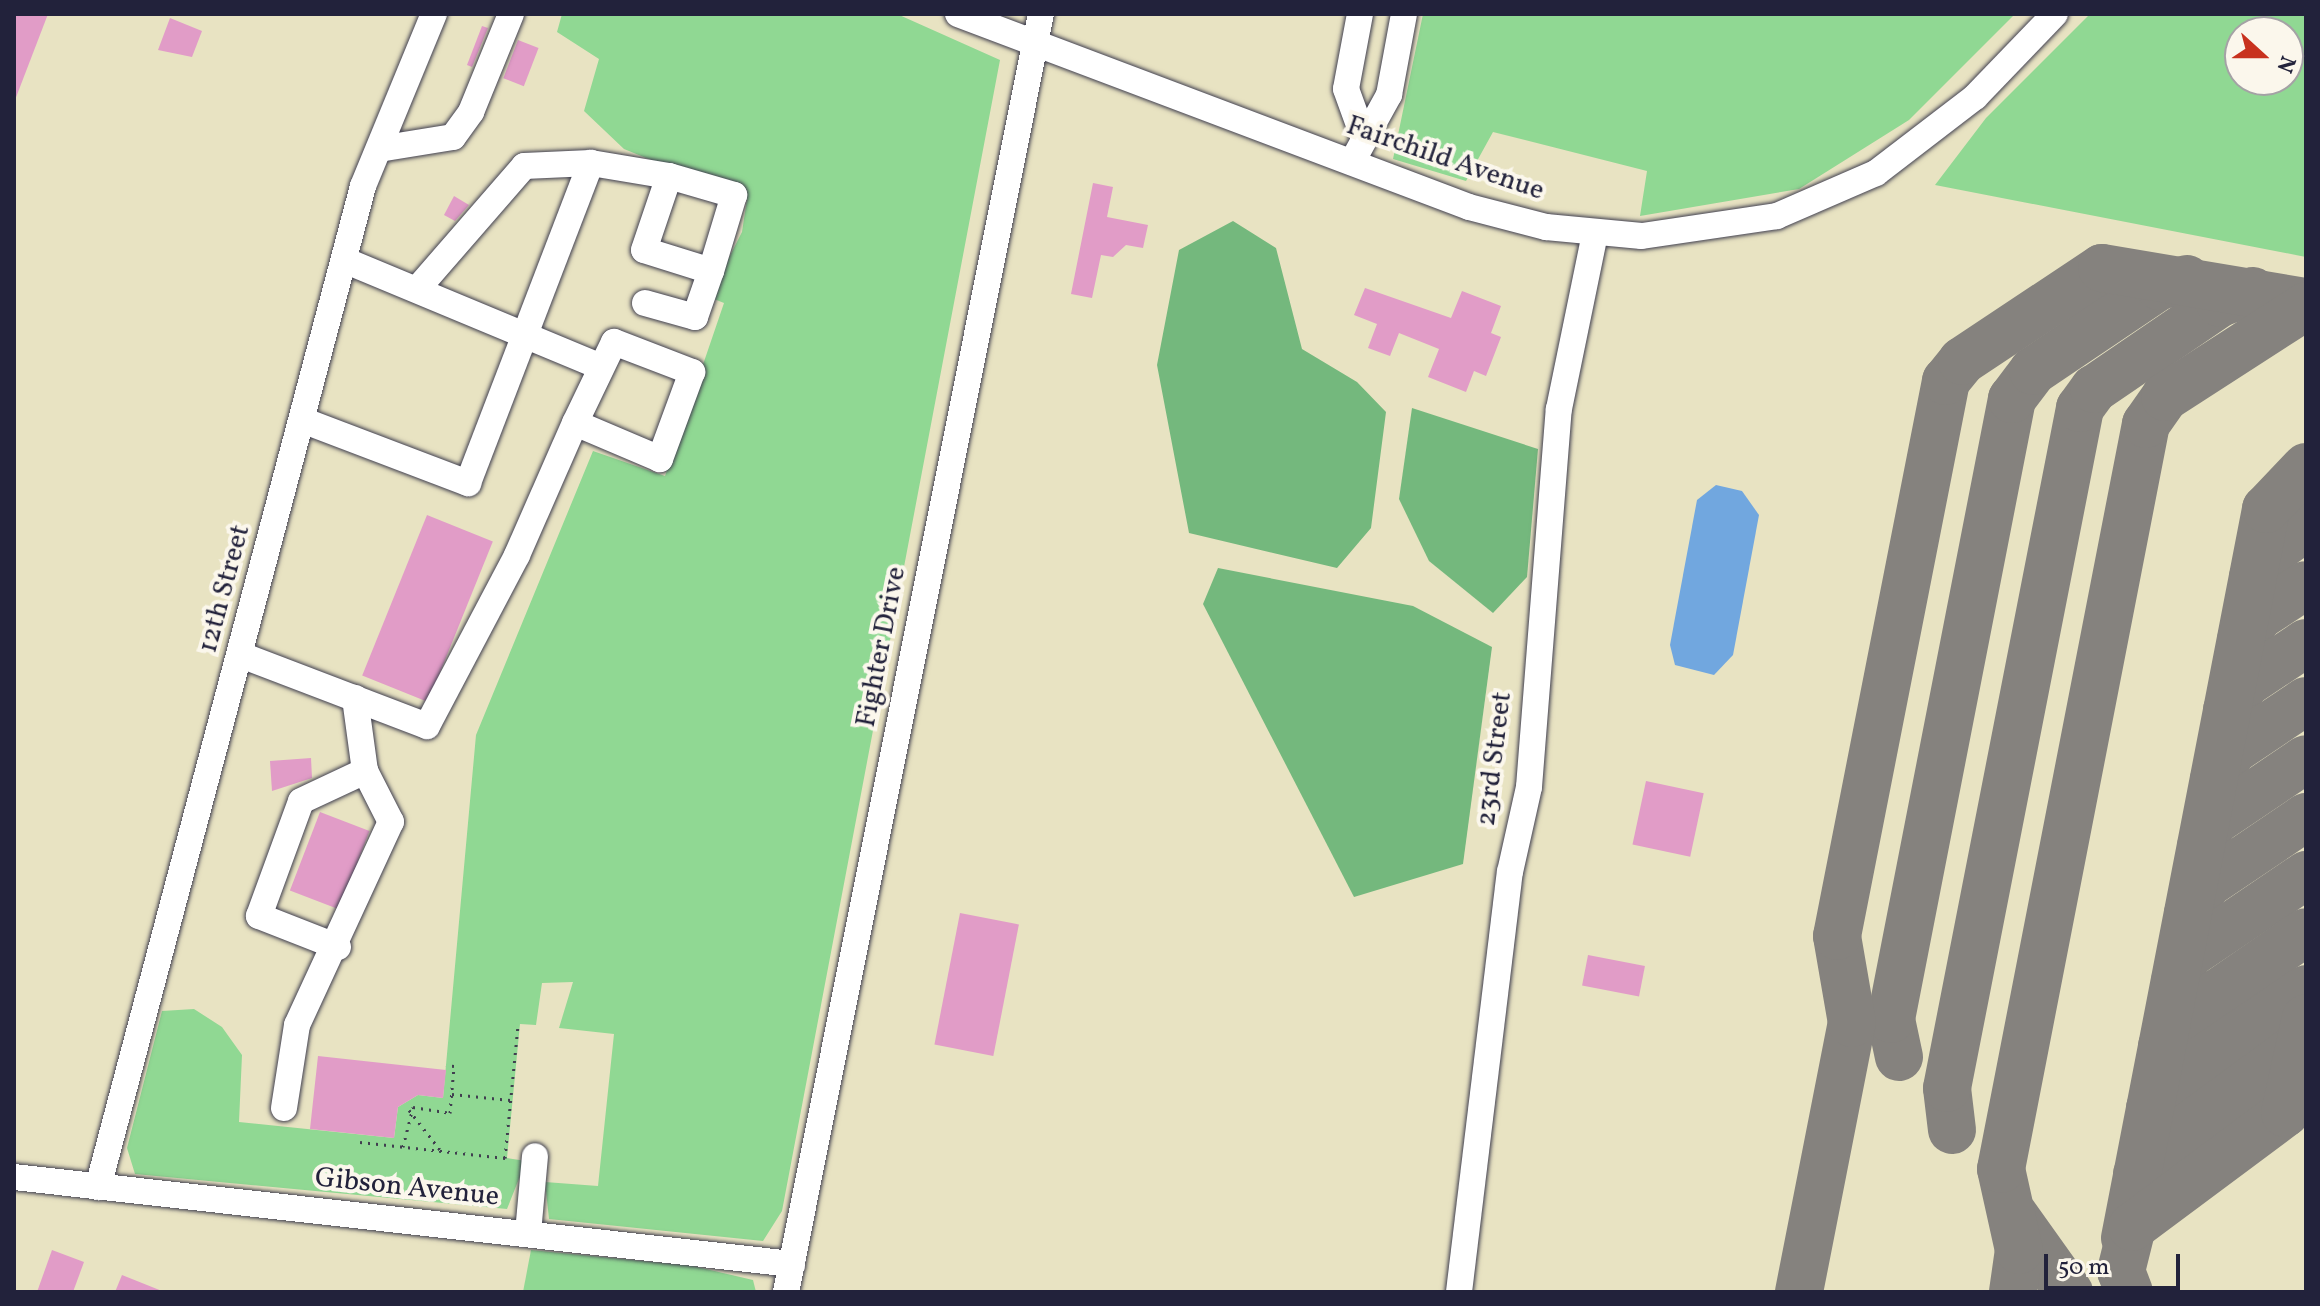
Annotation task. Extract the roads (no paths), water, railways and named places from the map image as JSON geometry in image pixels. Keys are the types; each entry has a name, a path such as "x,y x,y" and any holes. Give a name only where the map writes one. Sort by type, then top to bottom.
{"street":[{"name":"12th Street","path":"98,1187 344,260 379,149 434,14"},
{"path":"379,149 453,137 471,112 511,14"},
{"name":"Fairchild Avenue","path":"958,14 1469,207 1595,234 1730,228 1830,196 1926,139 2055,14"},
{"name":"Fighter Drive","path":"786,1292 1041,14"},
{"path":"1360,14 1346,89 1363,136"},
{"path":"1352,162 1363,136 1389,95 1404,14"},
{"path":"419,287 524,166 591,163 669,176 734,195 695,317 645,303"},
{"path":"302,420 468,483 591,163"},
{"path":"669,176 644,250 711,271"},
{"name":"23rd Street","path":"1459,1292 1510,872 1529,787 1559,409 1595,234"},
{"path":"344,260 419,287 601,367"},
{"path":"241,655 427,726 517,555 575,423 614,342 692,372 660,459 575,423"},
{"path":"284,1108 297,1025 338,947 391,822 365,771 355,698"},
{"path":"338,947 259,916 301,801 365,771"},
{"path":"528,1233 535,1156"},
{"name":"Gibson Avenue","path":"14,1177 792,1264"}],"water":[{"path":"1716,485 1742,491 1759,515 1733,655 1714,675 1675,665 1670,645 1697,500"}]}
